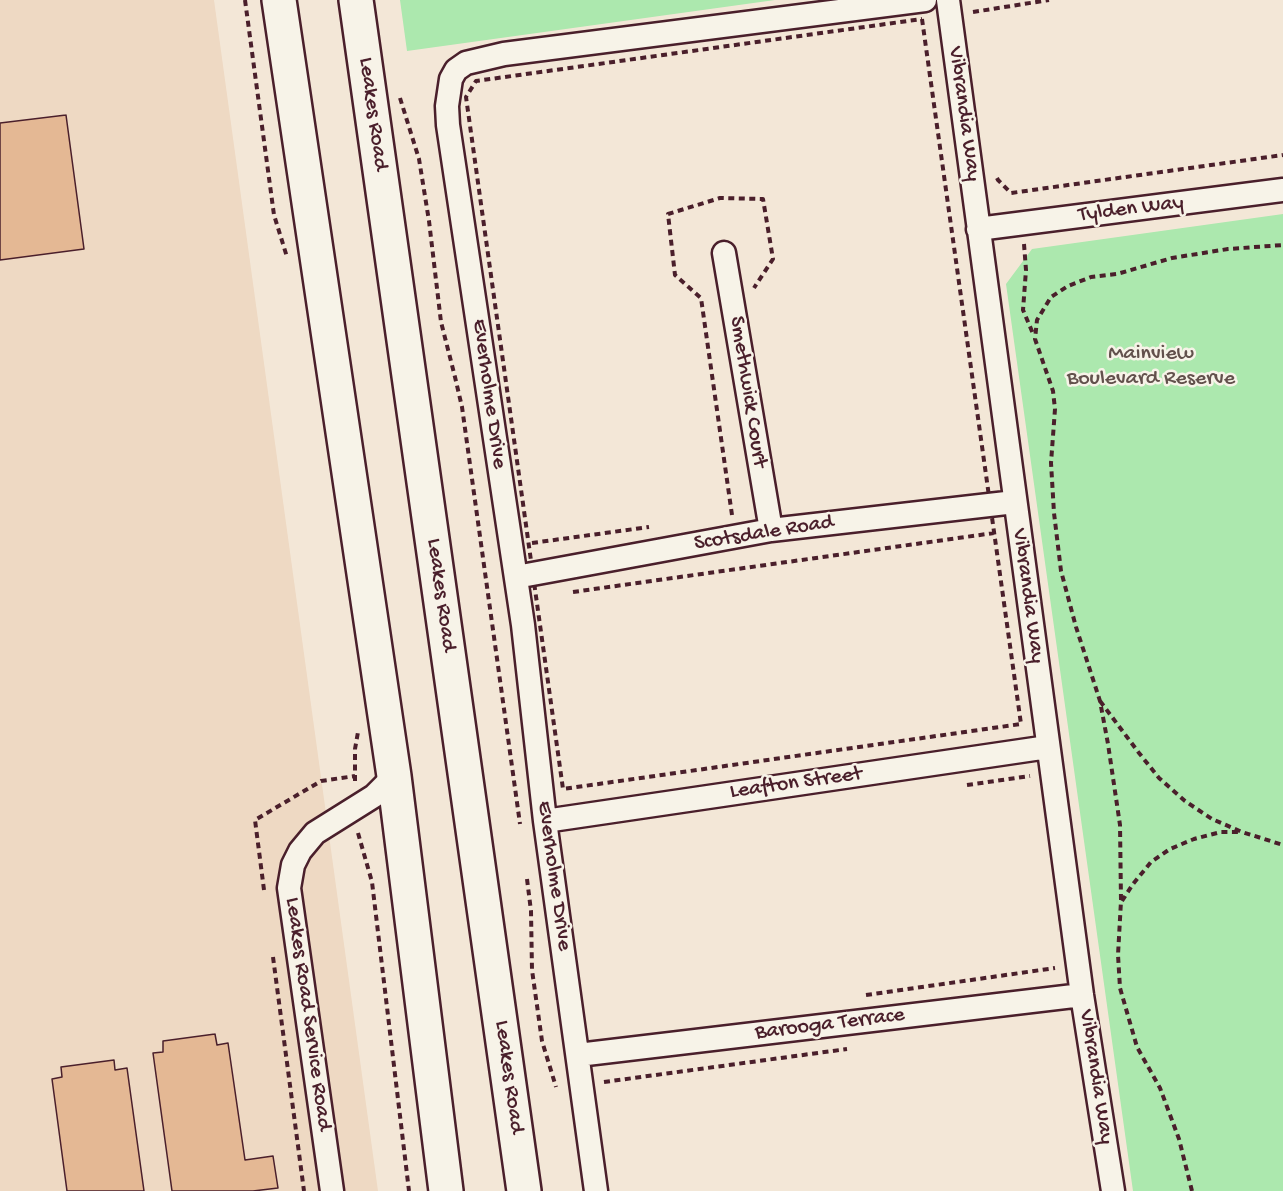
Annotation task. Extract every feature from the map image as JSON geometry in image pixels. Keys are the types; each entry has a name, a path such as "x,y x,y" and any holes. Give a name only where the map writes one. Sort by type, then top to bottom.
{"highway":[{"path":"279,0 394,776 446,1191"},
{"name":"Leakes Road","path":"356,0 524,1191"}],"street":[{"name":"Vibrandia Way","path":"949,7 1082,995 1113,1191"},
{"name":"Everholme Drive","path":"596,1191 545,820 523,625 448,125 447,106 451,79 456,70 466,63 504,54 923,10"},
{"name":"Tylden Way","path":"978,229 1283,190"},
{"name":"Smethwick Court","path":"724,253 771,530"},
{"name":"Scotsdale Road","path":"516,577 771,530 1015,502"},
{"name":"Leafton Street","path":"545,820 1048,747"},
{"name":"Leakes Road Service Road","path":"332,1191 289,888 293,866 300,851 315,833 374,796 394,776"},
{"name":"Barooga Terrace","path":"578,1055 1082,995"}],"path":[{"path":"923,10 949,7 975,11 1049,0"},
{"path":"975,11 976,22"},
{"path":"400,97 419,159 441,322 462,407 521,830"},
{"path":"996,169 998,180 1011,194 1283,155"},
{"path":"1022,224 1026,270 1023,310 1035,339 1054,400 1051,463 1061,571 1100,701 1120,825 1121,901 1118,955 1120,988 1137,1047 1160,1088 1179,1139 1191,1191"},
{"path":"1035,339 1036,320 1051,297 1068,286 1091,277 1117,274 1172,258 1228,249 1283,245"},
{"path":"572,592 994,533"},
{"path":"1100,701 1159,778 1185,801 1212,819 1242,832 1283,844"},
{"path":"354,809 359,837 372,882 409,1191"},
{"path":"1121,901 1151,862 1170,849 1194,838 1221,832 1242,832"},
{"path":"527,877 531,911 532,970 542,1041 558,1092"},
{"path":"604,1082 851,1048"}],"shaded area":[{"path":"0,0 214,0 378,1191 0,1191"}],"green space":[{"path":"400,0 775,0 407,51"},
{"name":"Mainview Boulevard Reserve","path":"1283,214 1283,1191 1133,1191 1006,284 1032,249"}],"building":[{"path":"66,115 84,249 0,260 0,123"},
{"path":"215,1034 217,1045 228,1043 245,1160 273,1156 278,1188 253,1191 172,1191 153,1053 163,1052 163,1041"},
{"path":"114,1060 115,1070 127,1068 144,1191 67,1191 52,1079 62,1077 61,1067"}]}
